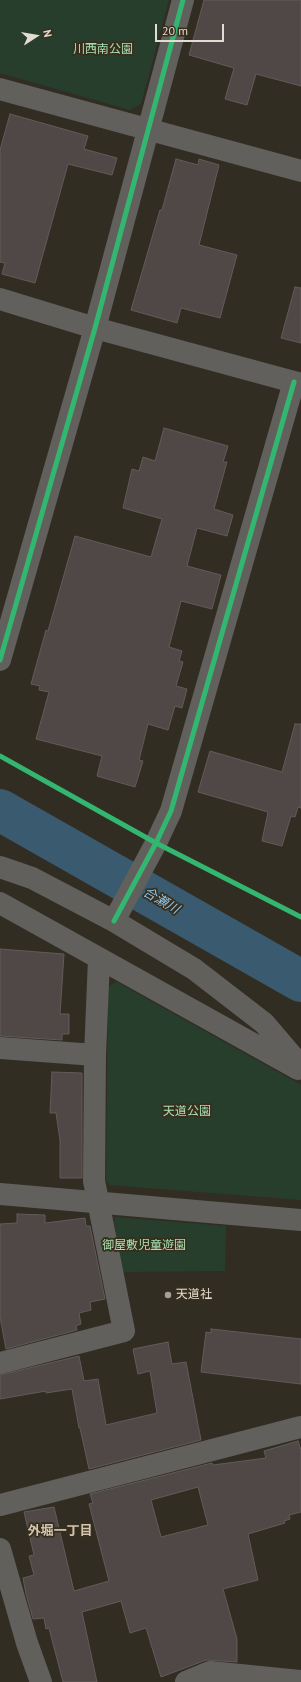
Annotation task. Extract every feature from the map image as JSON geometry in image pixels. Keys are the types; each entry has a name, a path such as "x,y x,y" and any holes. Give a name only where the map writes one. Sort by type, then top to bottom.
{"street":[{"path":"0,660 95,328 183,0"},
{"path":"0,89 148,128 301,171"},
{"path":"0,299 95,328 298,383 171,811 156,843 114,920"},
{"path":"0,868 32,878 114,920 194,969 264,1023 301,1066"},
{"path":"0,903 301,1071"},
{"path":"0,1363 124,1330 94,1181 95,1055 99,959"},
{"path":"0,1048 95,1055"},
{"path":"0,1194 99,1201 301,1220"},
{"path":"0,1505 301,1427"},
{"path":"0,1549 27,1643 41,1682"},
{"path":"186,1682 210,1672 301,1681"}],"green space":[{"name":"川西南公園","path":"0,0 169,0 141,104 130,110 0,73"},
{"name":"天道公園","path":"117,982 301,1085 301,1200 110,1185 106,1181 108,987"},
{"name":"御屋敷児童遊園","path":"114,1217 226,1226 225,1271 121,1272"}],"building":[{"path":"204,0 301,0 301,86 256,74 247,105 225,99 234,68 189,55"},
{"path":"10,114 88,136 84,149 117,158 112,175 68,164 35,283 2,274 5,263 0,262 0,150"},
{"path":"176,159 198,165 199,159 219,165 199,245 237,255 220,318 181,308 177,323 131,310"},
{"path":"295,287 301,288 301,343 281,338"},
{"path":"164,428 228,446 223,462 227,462 214,509 233,515 227,536 197,528 187,566 221,575 212,609 181,601 169,647 182,651 179,661 183,662 176,686 187,689 182,708 175,706 168,730 148,724 139,760 143,761 135,787 97,776 102,756 36,739 49,692 39,690 40,686 31,684 75,536 151,557 162,519 123,508 132,469 139,471 143,457 155,461"},
{"path":"295,724 301,724 301,808 298,807 295,817 291,816 282,846 262,841 268,812 198,792 210,751 282,772"},
{"path":"0,949 64,954 60,1014 69,1014 69,1034 62,1034 62,1040 0,1036"},
{"path":"52,1072 82,1073 82,1178 60,1178 60,1140 56,1113 50,1113"},
{"path":"17,1214 45,1215 45,1223 85,1218 86,1226 90,1226 105,1299 90,1302 91,1310 79,1313 81,1324 76,1326 77,1330 6,1349 0,1317 0,1224 17,1223"},
{"path":"211,1329 301,1339 301,1384 201,1372 206,1332 211,1333"},
{"path":"168,1342 172,1364 186,1362 201,1440 89,1469 79,1428 72,1389 46,1393 46,1391 0,1399 0,1375 79,1356 84,1381 98,1379 106,1425 157,1413 150,1371 138,1374 133,1349"},
{"path":"298,1441 301,1450 301,1512 289,1515 290,1519 284,1521 285,1523 248,1534 258,1580 223,1589 237,1639 237,1662 206,1660 161,1677 146,1628 130,1633 121,1601 82,1612 97,1682 63,1682 49,1628 46,1629 44,1618 33,1619 26,1594 23,1578 34,1575 29,1556 34,1555 24,1512 54,1507 74,1591 109,1581 89,1504 93,1503 90,1494 212,1463 213,1465 266,1458 264,1451","holes":["198,1487 208,1525 161,1537 151,1500"]}],"waterway":[{"name":"合瀬川","path":"0,810 301,981"}],"cycle path":[{"path":"0,660 95,328 183,0"},
{"path":"114,921 156,843 171,811 294,382"},
{"path":"0,756 156,843 301,917"}],"place":[{"name":"天道社","path":"168,1295"}],"district":[{"name":"外堀一丁目","path":"60,1531"}]}
